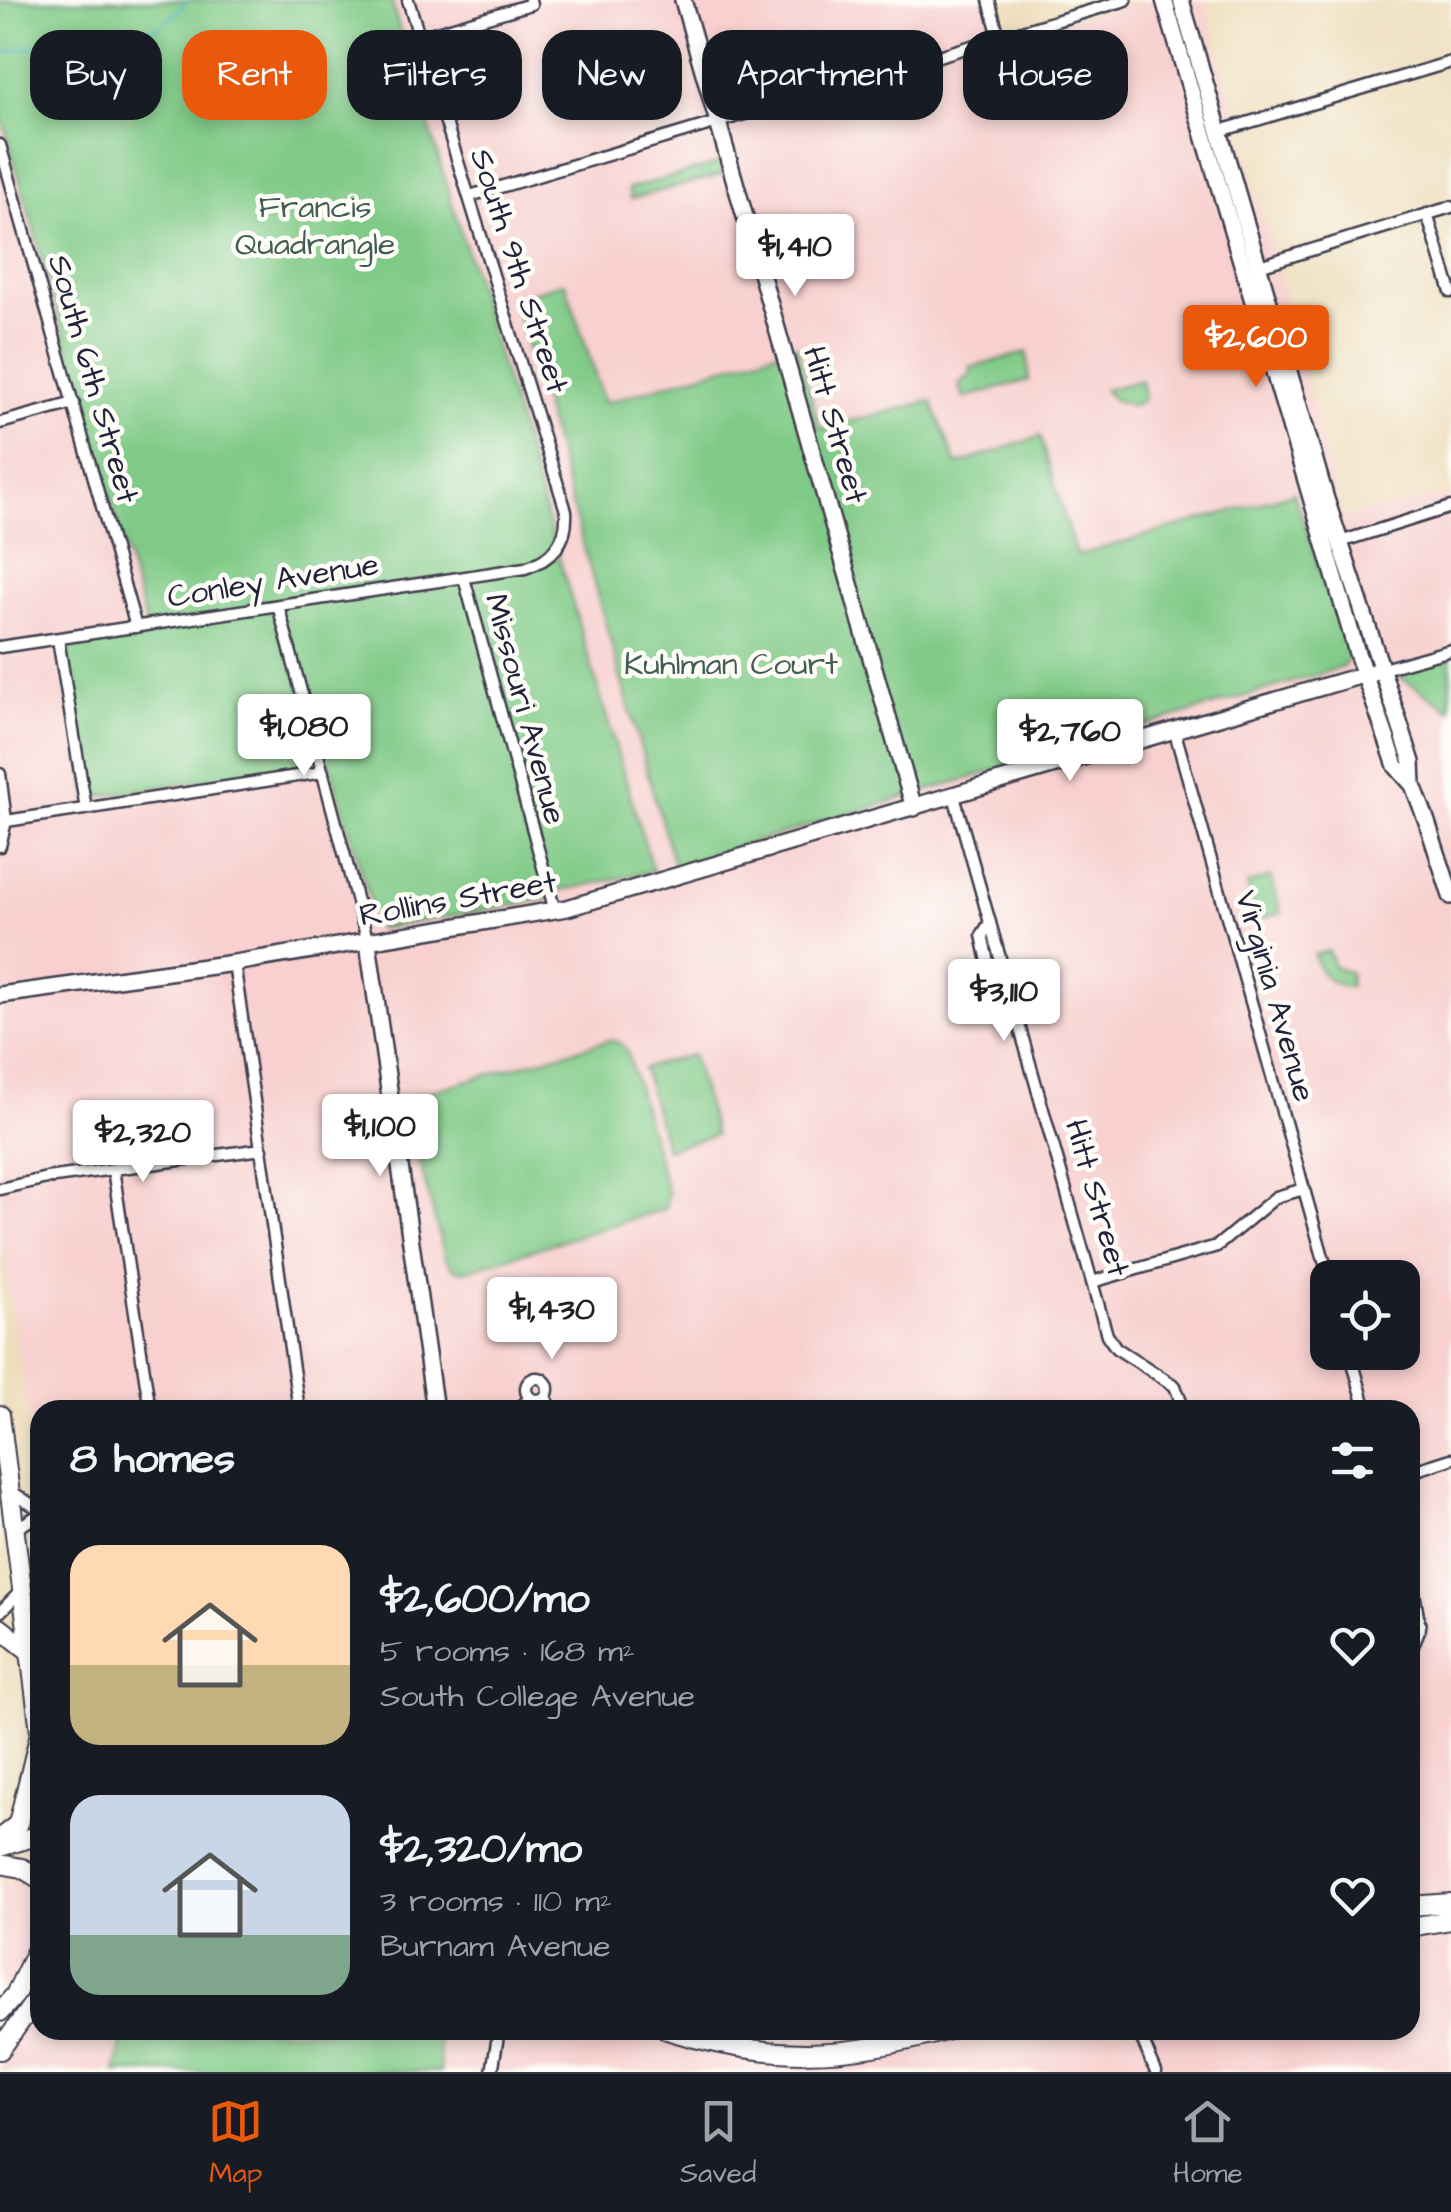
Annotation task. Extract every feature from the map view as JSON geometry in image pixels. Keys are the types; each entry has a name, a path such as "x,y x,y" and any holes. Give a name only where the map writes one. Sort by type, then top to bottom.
{"main road":[{"path":"0,1415 30,1664"},
{"path":"0,1628 28,1650"},
{"path":"0,1838 18,1824 30,1774"},
{"path":"0,1847 30,1838"},
{"path":"0,1864 30,1873"},
{"path":"1420,1905 1451,1903"},
{"path":"1420,1925 1451,1920"},
{"path":"0,2012 16,1996 30,1965"},
{"path":"0,2050 30,2008"},
{"path":"704,2040 788,2054 867,2051 910,2040"}],"street":[{"name":"South 9th Street","path":"408,0 418,30"},
{"name":"Hitt Street","path":"683,0 721,121 914,808"},
{"path":"988,0 998,30"},
{"path":"1024,30 1126,0"},
{"path":"1164,0 1365,674 1396,766 1412,786 1451,896"},
{"path":"1181,0 1340,542 1412,762 1412,786"},
{"path":"442,30 531,2"},
{"path":"470,196 963,48"},
{"path":"1220,132 1451,62"},
{"name":"South 9th Street","path":"446,120 566,511 562,542 551,556"},
{"name":"South 6th Street","path":"0,146 136,627"},
{"path":"1259,266 1451,207"},
{"path":"1428,214 1451,292"},
{"path":"0,423 74,403"},
{"path":"1340,542 1451,506"},
{"name":"Conley Avenue","path":"0,647 525,568 551,556"},
{"name":"Missouri Avenue","path":"464,578 555,911"},
{"path":"278,605 368,942 434,1400"},
{"path":"58,640 86,809"},
{"path":"1383,669 1451,650"},
{"name":"Rollins Street","path":"0,995 234,963 555,911 1383,669"},
{"name":"Virginia Avenue","path":"1174,729 1324,1260"},
{"path":"3,822 323,772"},
{"path":"0,774 0,846"},
{"name":"Hitt Street","path":"954,796 1110,1342 1175,1386 1180,1400"},
{"path":"234,963 298,1400"},
{"path":"0,1189 114,1168 262,1149"},
{"path":"114,1168 149,1400"},
{"path":"0,1177 18,1184"},
{"path":"1092,1282 1217,1246 1276,1197 1304,1189"},
{"path":"1355,1370 1363,1400"},
{"path":"531,1398 526,1386 536,1378 547,1386 546,1400"},
{"path":"528,1400 544,1397"},
{"path":"1420,1469 1451,1460"},
{"path":"8,1489 30,1505"},
{"path":"13,1531 30,1516"},
{"path":"0,1612 20,1592"},
{"path":"492,2072 497,2040"},
{"path":"1142,2040 1156,2072"}],"shaded area":[{"path":"0,0 986,0 995,30 963,30 963,120 1128,120 1128,30 1026,30 1149,0 1205,0 1342,517 1451,494 1451,2072 0,2072 0,1882 30,1877 30,2040 1420,2040 1420,1400 30,1400 30,1428 0,1236"}],"green space":[{"name":"Francis Quadrangle","path":"0,0 391,0 400,30 347,30 347,120 427,120 653,871 550,893 551,898 378,929 329,762 89,798 65,648 149,635 0,111"},
{"path":"721,163 724,174 631,199 628,189"},
{"name":"Kuhlman Court","path":"565,282 604,403 797,345 820,429 931,401 957,465 1040,436 1076,556 1294,493 1350,656 1343,667 674,866 515,304 516,297"},
{"path":"1027,352 1029,380 964,398 959,384 971,374 970,368"},
{"path":"1141,380 1144,399 1133,406 1114,400 1104,390"},
{"path":"1451,657 1451,710 1400,677 1412,668"},
{"path":"1271,877 1281,913 1257,920 1247,884"},
{"path":"1328,951 1334,967 1349,972 1350,987 1331,981 1319,967 1314,955"},
{"path":"609,1040 621,1043 627,1052 668,1194 665,1209 464,1271 454,1269 445,1258 407,1114 408,1105 417,1095"},
{"path":"692,1055 715,1135 666,1149 643,1068"},
{"path":"121,2040 438,2040 440,2072 116,2072"}],"waterway":[{"path":"0,54 126,38 170,19 187,0"}]}
